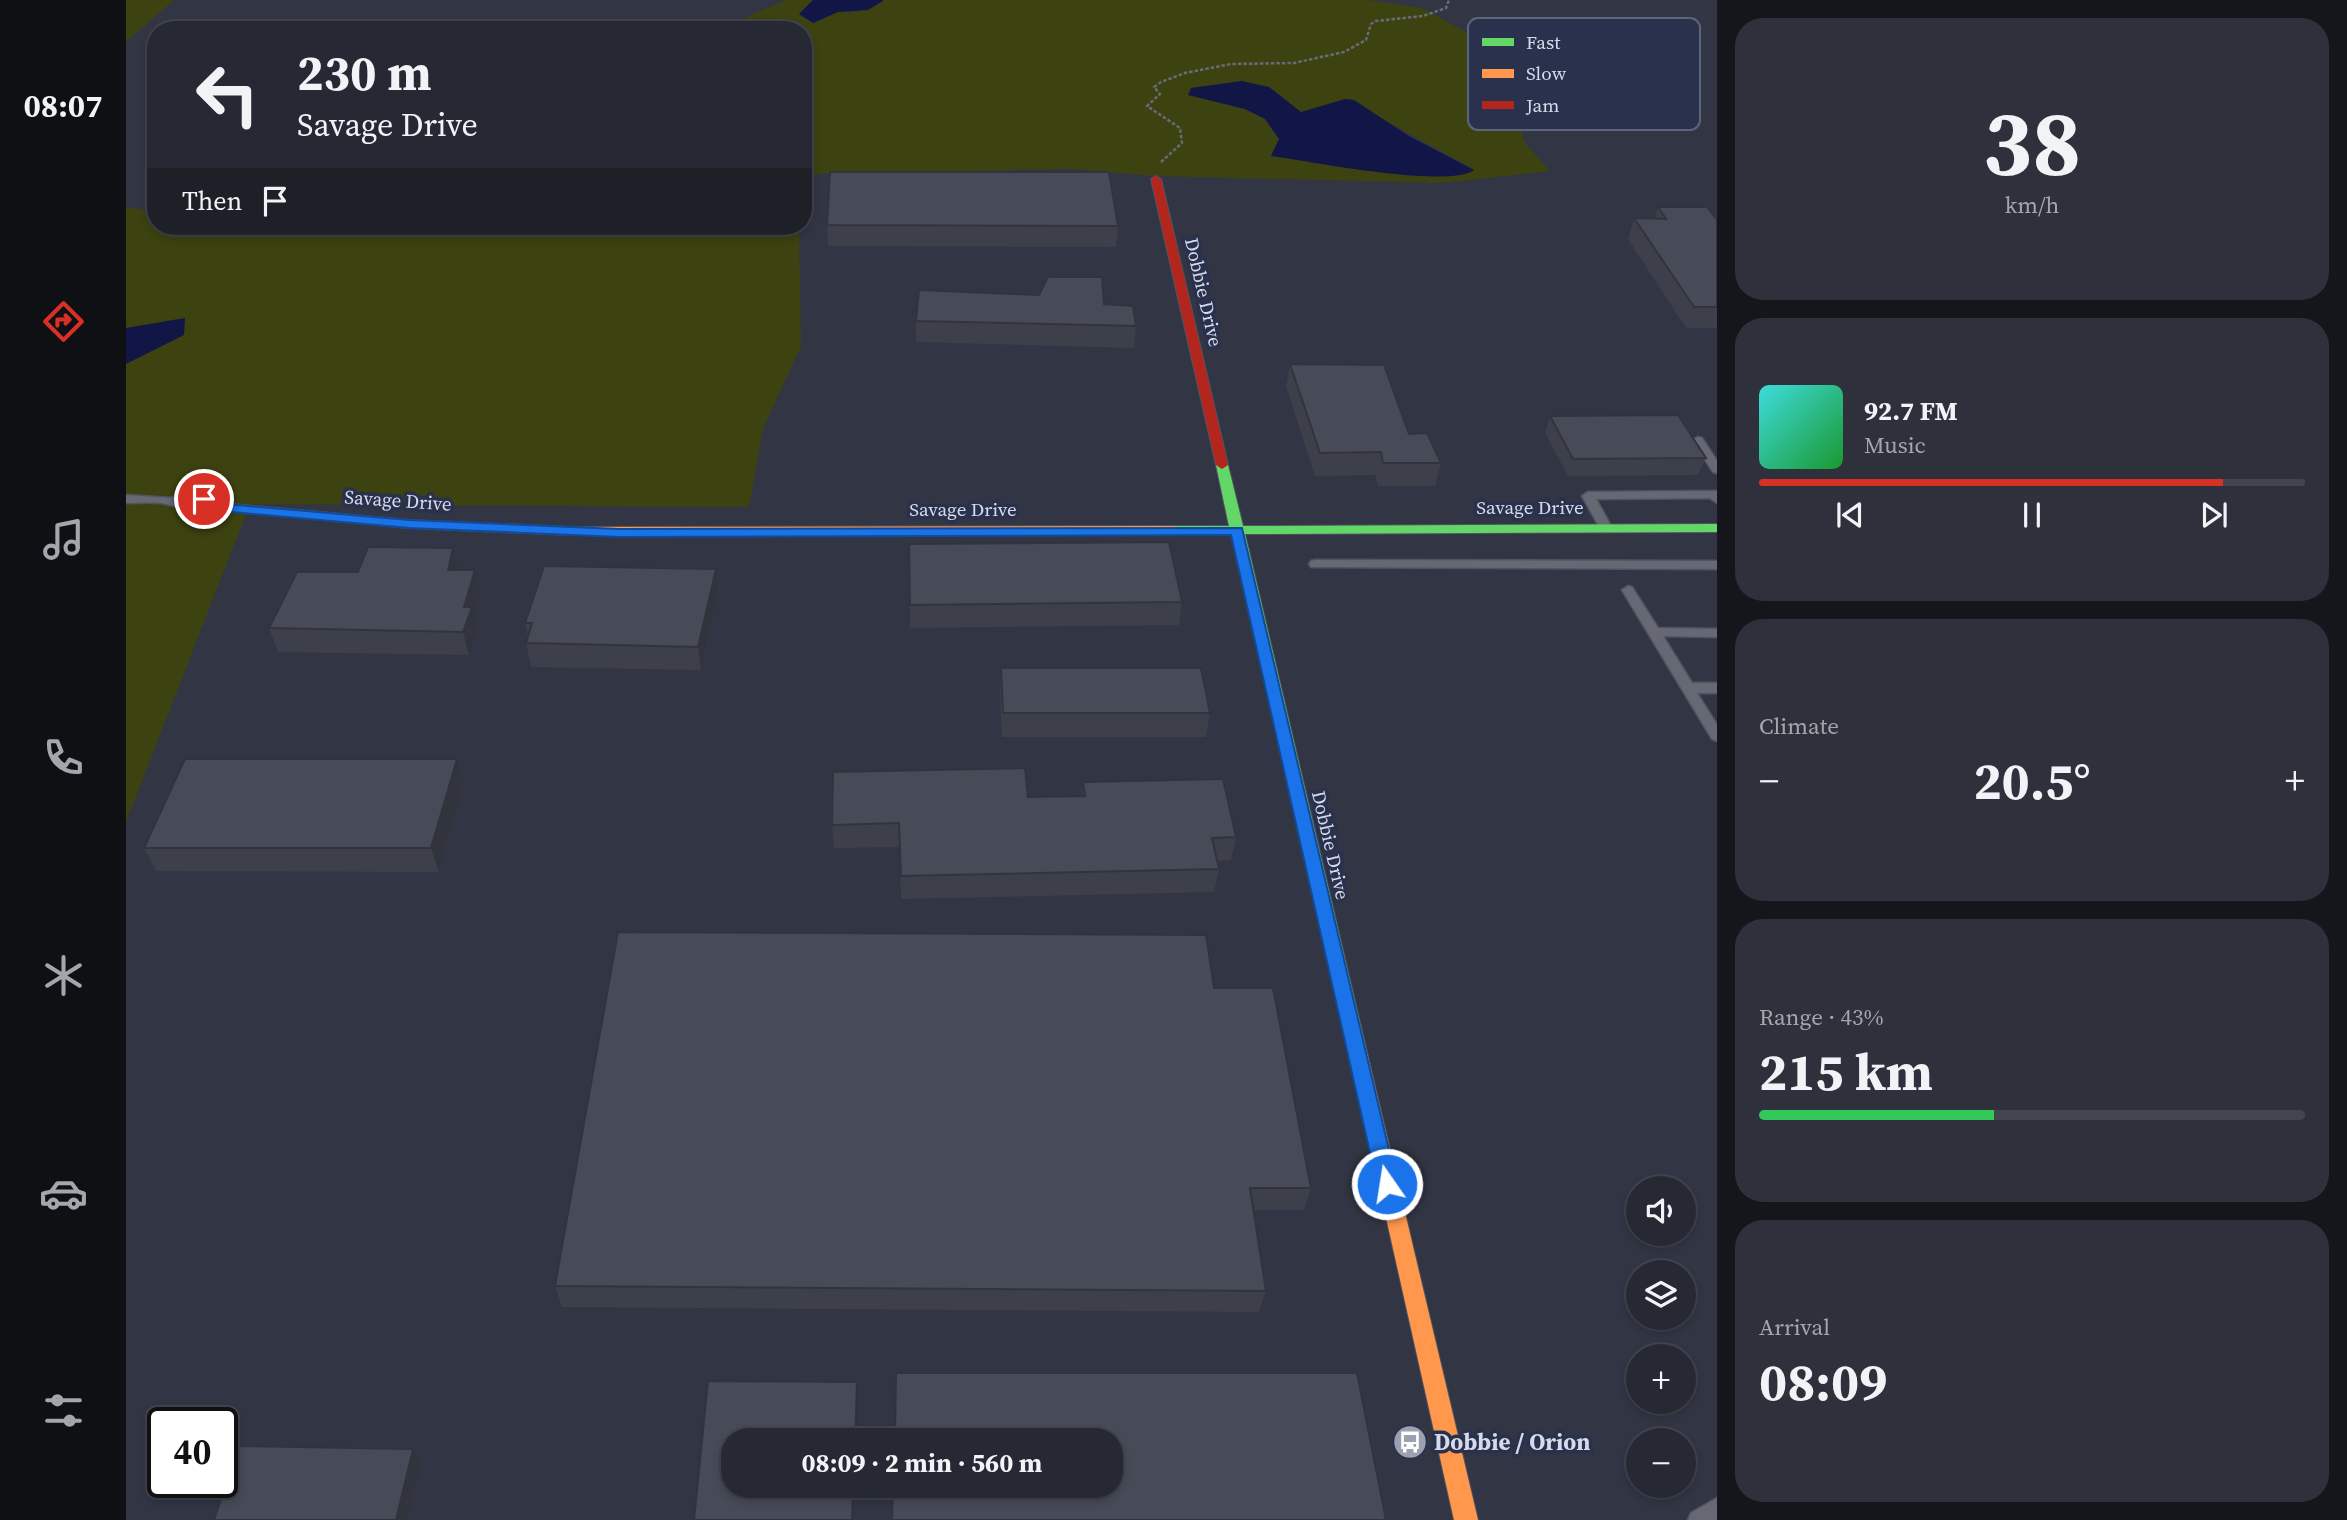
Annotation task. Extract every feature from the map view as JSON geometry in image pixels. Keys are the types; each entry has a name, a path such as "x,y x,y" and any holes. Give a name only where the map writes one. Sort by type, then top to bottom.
{"street":[{"name":"Dobbie Drive","path":"1156,179 1466,1520"},
{"name":"Savage Drive","path":"210,506 409,524 619,533 1717,528"}],"lane":[{"path":"1698,440 1717,470"},
{"path":"1606,528 1588,496 1716,495"},
{"name":"Savage Drive","path":"126,499 171,502 178,507 210,506"},
{"path":"1315,564 1717,565"},
{"path":"1628,590 1717,735"},
{"path":"1655,632 1717,633"},
{"path":"1688,688 1717,688"},
{"path":"1698,1520 1717,1508"}],"path":[{"path":"1156,179 1160,163 1182,143 1180,128 1147,106 1160,94 1154,87 1157,83 1172,76 1253,62 1290,65 1339,55 1365,43 1371,34 1371,24 1376,21 1423,16 1446,8 1449,0"}],"green space":[{"path":"126,0 174,0 147,21 126,42"},
{"path":"786,0 813,0 799,14 810,21 738,21"},
{"path":"883,0 1367,0 1423,8 1468,33 1468,130 1521,130 1526,144 1550,171 1441,183 1154,176 1075,169 812,174 812,22 838,12 856,12","holes":["1269,87 1301,113 1345,99 1474,169 1271,155 1279,139 1265,119 1245,109 1189,95"]},
{"path":"126,207 147,210 147,235 799,235 801,346 763,429 749,507 250,504 126,822 126,364 185,319 126,328"}],"shaded area":[{"path":"813,0 883,0 868,10 838,12 813,23 799,14"},
{"path":"1242,81 1269,87 1301,112 1345,99 1354,100 1409,136 1474,170 1459,175 1437,177 1408,175 1271,156 1279,139 1265,119 1245,109 1188,95 1191,88"},
{"path":"185,318 184,335 126,364 126,328"}],"building":[{"path":"830,172 1109,172 1118,226 827,225"},
{"path":"1658,207 1707,207 1717,220 1717,307 1694,307 1634,218 1666,219"},
{"path":"1048,277 1102,277 1104,304 1133,306 1136,326 916,321 919,290 1039,295"},
{"path":"1290,364 1384,365 1409,434 1427,433 1441,463 1383,463 1381,452 1320,453"},
{"path":"1678,415 1706,458 1573,459 1550,416"},
{"path":"1169,542 1182,602 910,605 909,544"},
{"path":"368,547 453,548 448,570 475,570 464,607 472,607 463,632 269,628 297,572 358,572"},
{"path":"544,566 716,569 698,647 526,643 532,623 525,623"},
{"path":"1001,668 1201,668 1210,713 1003,713"},
{"path":"185,759 457,759 431,848 144,848"},
{"path":"1025,768 1028,797 1085,796 1083,782 1223,779 1236,837 1212,838 1219,869 901,876 899,823 832,825 833,772"},
{"path":"618,932 1206,935 1214,988 1273,988 1311,1188 1250,1188 1266,1291 555,1286"},
{"path":"896,1373 1357,1373 1386,1520 892,1520 893,1498 1123,1498 1123,1428 895,1428"},
{"path":"708,1381 857,1382 855,1428 721,1428 721,1498 853,1498 852,1520 694,1520"},
{"path":"238,1446 413,1449 396,1520 214,1520 221,1498 238,1498"}],"traffic: fast":[{"path":"1222,465 1359,1057"},
{"path":"1173,530 1717,528"}],"traffic: slow":[{"path":"570,531 1173,530"},
{"path":"1359,1057 1466,1520"}],"traffic: jam":[{"path":"1156,179 1222,465"},
{"path":"210,506 409,524 570,531"}],"place":[{"name":"Dobbie / Orion","path":"1410,1442"}],"route":[{"path":"204,499 210,506 409,524 619,533 1237,530 1387,1184"}]}
